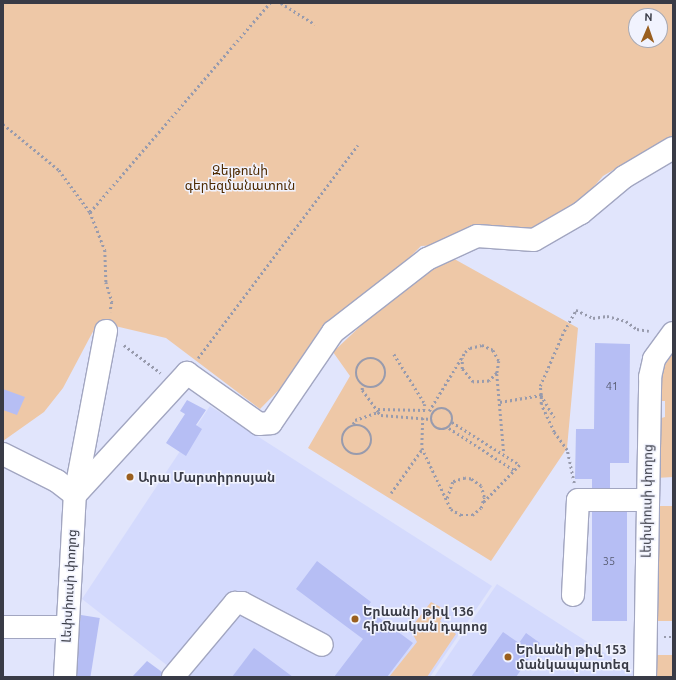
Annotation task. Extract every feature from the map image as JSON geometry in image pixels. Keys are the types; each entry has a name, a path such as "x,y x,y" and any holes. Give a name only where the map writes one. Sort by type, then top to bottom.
{"street":[{"path":"3,454 57,481 75,495 182,380 259,424 271,423 333,332 427,259 476,236 534,240 581,213 624,177 673,148"},
{"name":"Լեփսիուսի փողոց","path":"65,677 66,627 75,495 106,331"},
{"name":"Լեփսիուսի փողոց","path":"645,677 650,377 654,359 671,334"},
{"path":"573,595 578,500 647,500"},
{"path":"174,677 235,603 242,603 322,645"},
{"path":"3,627 66,627"}],"path":[{"path":"90,212 270,3"},
{"path":"281,3 315,24"},
{"path":"3,124 60,170 90,212 105,250 106,282 112,302 106,331 182,380 358,145"},
{"path":"578,500 568,450 554,432 541,404 540,386 576,310 593,318 607,316 626,322 637,329 671,334"},
{"path":"429,411 465,352 476,346 488,347 493,350 499,361 497,373 504,455"},
{"path":"394,354 425,404 424,410"},
{"path":"362,385 376,387 383,381 386,372 382,363 369,358 360,363 356,376 362,385 362,390 381,415 431,418"},
{"path":"462,358 462,369 472,382 484,383 497,373"},
{"path":"500,402 541,395"},
{"path":"541,395 554,417"},
{"path":"440,408 447,409 452,415 452,422 448,428 442,430 435,428 431,418 433,412 440,408"},
{"path":"353,424 363,425 370,432 372,442 363,454 348,453 342,445 342,434 353,424 355,420 378,410 424,410 433,412"},
{"path":"423,418 422,448 451,509 460,515 472,514 520,465 452,422"},
{"path":"448,428 514,470"},
{"path":"392,493 422,448"},
{"path":"447,499 454,482 465,478 471,479 483,491 483,503"}],"shaded area":[{"path":"210,406 492,586 430,677 182,677 82,599"},
{"path":"497,584 639,675 639,677 434,677"}],"green space":[{"name":"Զեյթունի գերեզմանատուն","path":"3,3 673,3 673,135 603,176 549,239 421,246 260,409 166,338 98,322 63,388 44,412 3,441"},
{"path":"440,251 578,328 567,448 491,561 308,448 350,376 333,352"},
{"path":"673,353 673,477 656,478 658,419 665,417 665,401 659,401 663,368"},
{"path":"657,506 673,506 673,621 657,621"},
{"path":"431,602 446,610 440,621 456,634 427,677 389,677 417,642 410,629"},
{"path":"654,655 673,655 673,677 654,677"}],"building":[{"path":"595,343 630,344 629,463 610,463 610,488 592,488 592,479 575,479 576,429 594,429"},
{"path":"3,389 25,397 17,415 3,410"},
{"path":"187,400 206,410 196,425 202,429 186,456 166,443 185,414 180,411"},
{"path":"592,512 627,512 627,621 592,621"},
{"name":"Երևանի թիվ 136 հիմնական դպրոց","path":"317,561 371,602 366,608 413,643 387,677 334,677 363,639 296,589"},
{"path":"81,615 100,618 90,677 71,676"},
{"name":"Երևանի թիվ 153 մանկապարտեզ","path":"503,632 519,643 526,633 540,643 516,677 471,677"},
{"path":"254,648 293,677 232,677"},
{"path":"147,661 162,672 161,677 132,677"}],"place":[{"name":"Արա Մարտիրոսյան","path":"130,477"},
{"name":"Երևանի թիվ 136 հիմնական դպրոց","path":"355,619"},
{"name":"Երևանի թիվ 153 մանկապարտեզ","path":"508,657"}]}
